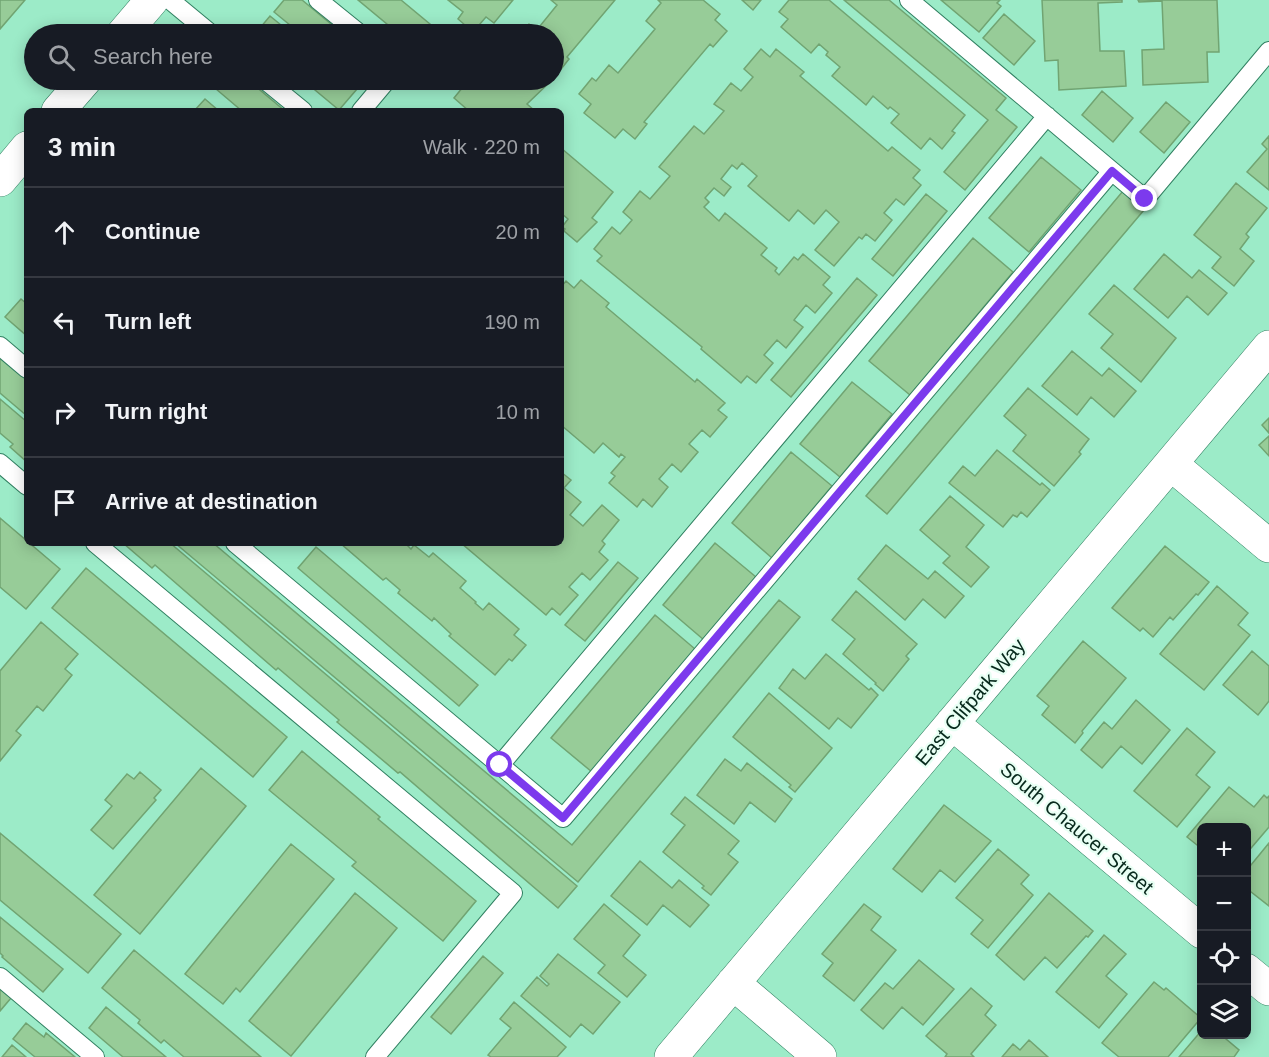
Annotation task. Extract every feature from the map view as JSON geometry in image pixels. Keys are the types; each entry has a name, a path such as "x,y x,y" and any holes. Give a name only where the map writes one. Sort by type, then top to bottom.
{"street":[{"path":"132,24 152,0"},
{"path":"61,108 76,90"},
{"path":"0,180 24,152"},
{"name":"East Clifpark Way","path":"670,1057 1269,347"},
{"path":"1171,464 1269,546"},
{"name":"South Chaucer Street","path":"952,723 1201,931"},
{"path":"1251,974 1269,989"},
{"path":"733,983 819,1057"}],"lane":[{"path":"170,0 199,24"},
{"path":"318,0 348,24"},
{"path":"909,0 1145,199 1269,51"},
{"path":"277,90 299,108"},
{"path":"364,108 379,90"},
{"path":"500,765 1047,116"},
{"path":"239,546 563,818 1112,171"},
{"path":"0,346 24,366"},
{"path":"0,463 24,483"},
{"path":"99,546 513,893 375,1057"},
{"path":"0,977 94,1057"}],"building":[{"path":"0,0 25,0 0,29"},
{"path":"284,0 302,0 331,24 289,24 274,12"},
{"path":"358,0 401,0 430,24 387,24"},
{"path":"448,0 513,0 494,23 486,17 480,24 464,24 458,19 463,12"},
{"path":"551,0 615,0 567,57 569,59 564,65 564,24 542,24 557,5"},
{"path":"658,0 703,0 720,14 715,20 727,31 713,47 710,44 644,122 647,124 635,139 623,129 615,138 584,113 591,104 579,94 592,78 596,81 609,65 618,73 655,29 646,21 661,3"},
{"path":"742,0 761,0 753,10"},
{"path":"789,0 829,0 965,115 952,131 955,133 942,149 930,138 921,149 891,123 899,114 890,107 888,109 873,96 866,105 832,76 840,67 826,55 828,52 819,44 811,53 781,27 788,19 779,12"},
{"path":"844,0 889,0 1006,98 996,110 1017,127 965,190 944,172 988,120"},
{"path":"941,0 1000,0 997,3 1001,6 979,32"},
{"path":"1042,0 1122,0 1122,2 1098,3 1100,51 1124,51 1126,86 1059,90 1058,60 1045,61"},
{"path":"1138,0 1217,0 1219,52 1207,52 1208,82 1143,85 1142,50 1164,49 1162,1 1139,2"},
{"path":"1004,14 1035,41 1014,65 983,38"},
{"path":"270,16 280,24 263,24"},
{"path":"761,49 770,57 776,49 804,72 800,76 888,151 892,147 920,170 913,178 921,185 904,205 896,199 884,213 892,220 875,241 866,234 862,239 859,237 834,266 815,250 839,222 826,210 814,224 798,210 789,221 748,186 757,176 742,163 737,169 732,165 721,179 731,187 724,196 714,188 705,198 709,202 704,207 719,221 725,213 767,248 761,255 777,268 775,271 779,275 794,257 798,260 803,254 830,277 823,285 832,293 815,313 806,305 794,320 803,327 786,348 777,340 764,355 773,363 756,383 747,376 741,383 701,349 702,347 597,261 602,256 594,249 612,227 620,234 632,220 623,212 640,191 650,199 670,176 659,167 694,126 704,134 724,111 714,104 731,83 741,91 753,77 744,69"},
{"path":"217,90 260,90 281,108 238,108"},
{"path":"315,90 356,90 341,108 337,108"},
{"path":"460,90 542,90 527,104 532,108 466,108 454,98"},
{"path":"1102,91 1133,118 1113,142 1082,115"},
{"path":"205,99 216,108 197,108"},
{"path":"1166,102 1190,122 1164,153 1140,132"},
{"path":"1269,136 1269,190 1247,172 1267,149 1262,144"},
{"path":"564,151 613,192 592,218 597,222 577,242 564,231 564,224 568,219 564,216"},
{"path":"1041,157 1081,190 1029,252 989,218"},
{"path":"1236,183 1267,208 1246,234 1249,237 1240,249 1254,261 1234,286 1212,268 1221,257 1194,235"},
{"path":"1123,191 1144,210 887,514 866,496"},
{"path":"926,194 947,211 893,276 872,259"},
{"path":"973,238 1013,272 910,395 869,361"},
{"path":"1164,254 1192,278 1199,270 1227,293 1208,315 1187,296 1168,318 1134,289"},
{"path":"857,278 877,295 791,397 771,380"},
{"path":"581,280 609,303 606,307 695,382 697,379 725,403 718,410 727,417 710,437 702,430 689,444 698,452 681,472 672,464 659,479 668,487 652,507 643,499 637,507 609,483 615,476 611,473 625,457 621,454 619,457 603,443 594,453 564,428 564,283 566,281 574,288"},
{"path":"1114,285 1176,338 1141,382 1101,348 1113,334 1089,314"},
{"path":"21,299 24,302 24,333 5,317"},
{"path":"1072,351 1102,376 1109,368 1136,391 1114,417 1091,397 1077,415 1042,386"},
{"path":"0,357 24,377 24,413 0,393"},
{"path":"852,382 892,414 840,477 800,444"},
{"path":"1028,388 1089,439 1079,452 1081,454 1054,486 1013,451 1026,435 1004,416"},
{"path":"0,399 24,419 24,459 10,447 13,444 0,433"},
{"path":"1269,418 1269,433 1262,425"},
{"path":"1269,436 1269,456 1259,445"},
{"path":"997,450 1040,485 1042,483 1050,490 1027,517 1021,512 1017,517 1013,515 1003,527 949,483 963,466 975,476"},
{"path":"791,452 832,486 772,558 732,523"},
{"path":"564,474 571,480 564,488"},
{"path":"564,488 581,502 570,515 583,526 602,505 619,520 602,541 605,544 599,552 608,560 590,580 582,573 569,587 578,595 560,615 552,608 546,615 465,546 564,546"},
{"path":"950,496 984,525 966,547 989,567 971,587 943,563 950,556 920,530"},
{"path":"0,518 24,538 24,546 33,546 60,569 26,609 0,587"},
{"path":"715,543 756,577 704,640 663,605"},
{"path":"886,545 928,579 935,571 964,596 945,618 923,599 905,620 858,579"},
{"path":"126,546 174,546 577,886 558,908 400,772 398,773 337,722 339,720 278,668 276,670 155,565 152,568"},
{"path":"179,546 217,546 572,845 779,600 800,617 578,882"},
{"path":"343,546 408,546 411,549 415,546 429,557 433,553 466,581 460,588 475,603 483,610 489,603 519,629 514,635 526,645 495,675 449,636 451,634 434,618 432,621 398,593 400,590 386,578 383,580"},
{"path":"1165,546 1209,582 1173,620 1170,617 1153,637 1143,628 1140,631 1112,608"},
{"path":"316,547 478,685 459,706 298,568"},
{"path":"618,562 638,578 585,641 565,625"},
{"path":"86,568 287,737 253,777 52,608"},
{"path":"1217,586 1248,613 1238,625 1250,635 1204,690 1160,654"},
{"path":"856,591 917,644 906,656 909,659 883,691 843,654 855,639 832,620"},
{"path":"655,615 695,649 592,772 551,738"},
{"path":"41,622 78,654 65,669 72,675 43,711 37,706 16,731 21,735 0,761 0,671"},
{"path":"1083,641 1126,678 1082,731 1083,733 1075,743 1042,715 1049,706 1037,696"},
{"path":"1252,651 1269,666 1269,701 1258,715 1223,685"},
{"path":"826,654 878,695 851,728 838,718 829,729 779,688 793,669 805,679"},
{"path":"769,693 832,748 795,792 789,787 791,785 733,737"},
{"path":"1136,700 1170,730 1142,764 1121,746 1102,768 1081,750 1104,722 1112,729"},
{"path":"1187,728 1215,752 1196,775 1210,787 1177,827 1134,791"},
{"path":"302,751 380,817 378,819 476,901 443,941 352,866 356,862 269,790"},
{"path":"725,759 741,771 747,763 792,799 775,822 750,802 734,824 697,795"},
{"path":"201,768 246,806 140,934 94,895"},
{"path":"140,772 161,790 154,798 156,800 113,849 91,830 112,806 105,800 127,774 134,779"},
{"path":"1229,787 1254,807 1264,795 1267,798 1269,796 1269,827 1251,848 1251,823 1199,823"},
{"path":"685,797 739,841 728,854 738,862 711,895 702,888 704,886 663,852 685,825 671,814"},
{"path":"944,805 991,841 955,882 940,870 922,892 893,869"},
{"path":"1197,825 1197,845 1187,837"},
{"path":"0,833 121,934 88,973 0,900"},
{"path":"1269,843 1269,906 1251,892 1251,865"},
{"path":"291,844 334,879 240,992 236,988 223,1004 185,974"},
{"path":"998,849 1029,875 1021,884 1033,895 988,948 971,934 983,920 956,898"},
{"path":"640,861 672,888 679,880 709,905 690,927 663,905 647,925 611,896"},
{"path":"355,893 397,928 291,1056 249,1021"},
{"path":"1049,893 1093,931 1057,968 1045,957 1024,980 996,955"},
{"path":"604,904 640,935 623,956 646,975 627,997 598,973 605,965 574,939"},
{"path":"864,904 881,917 871,930 896,950 854,1001 823,976 833,963 822,954"},
{"path":"0,917 63,969 43,992 2,957"},
{"path":"1104,935 1126,954 1106,976 1127,994 1099,1028 1056,992"},
{"path":"134,950 261,1057 184,1057 164,1040 161,1043 138,1023 140,1020 102,988"},
{"path":"558,954 620,1002 593,1034 581,1024 570,1037 521,996 537,977 547,986 549,984 540,976"},
{"path":"483,956 503,973 451,1034 431,1017"},
{"path":"919,960 954,989 923,1025 902,1007 883,1029 861,1010 885,983 893,989"},
{"path":"1154,982 1164,990 1166,988 1197,1015 1197,1023 1168,1057 1119,1057 1102,1043"},
{"path":"971,988 992,1006 985,1015 996,1025 971,1054 974,1057 945,1057 947,1054 926,1036"},
{"path":"0,989 11,998 0,1011"},
{"path":"514,1002 566,1047 557,1057 491,1057 488,1055 511,1028 500,1019"},
{"path":"106,1007 166,1057 123,1057 89,1028"},
{"path":"26,1023 44,1037 46,1033 75,1057 35,1057 13,1039"},
{"path":"1197,1036 1197,1039 1226,1039 1239,1050 1234,1057 1179,1057"},
{"path":"1029,1040 1048,1057 1002,1057 1013,1044 1020,1050"},
{"path":"12,1045 26,1057 2,1057"}],"route":[{"path":"500,765 563,818 1112,171 1145,199"}]}
